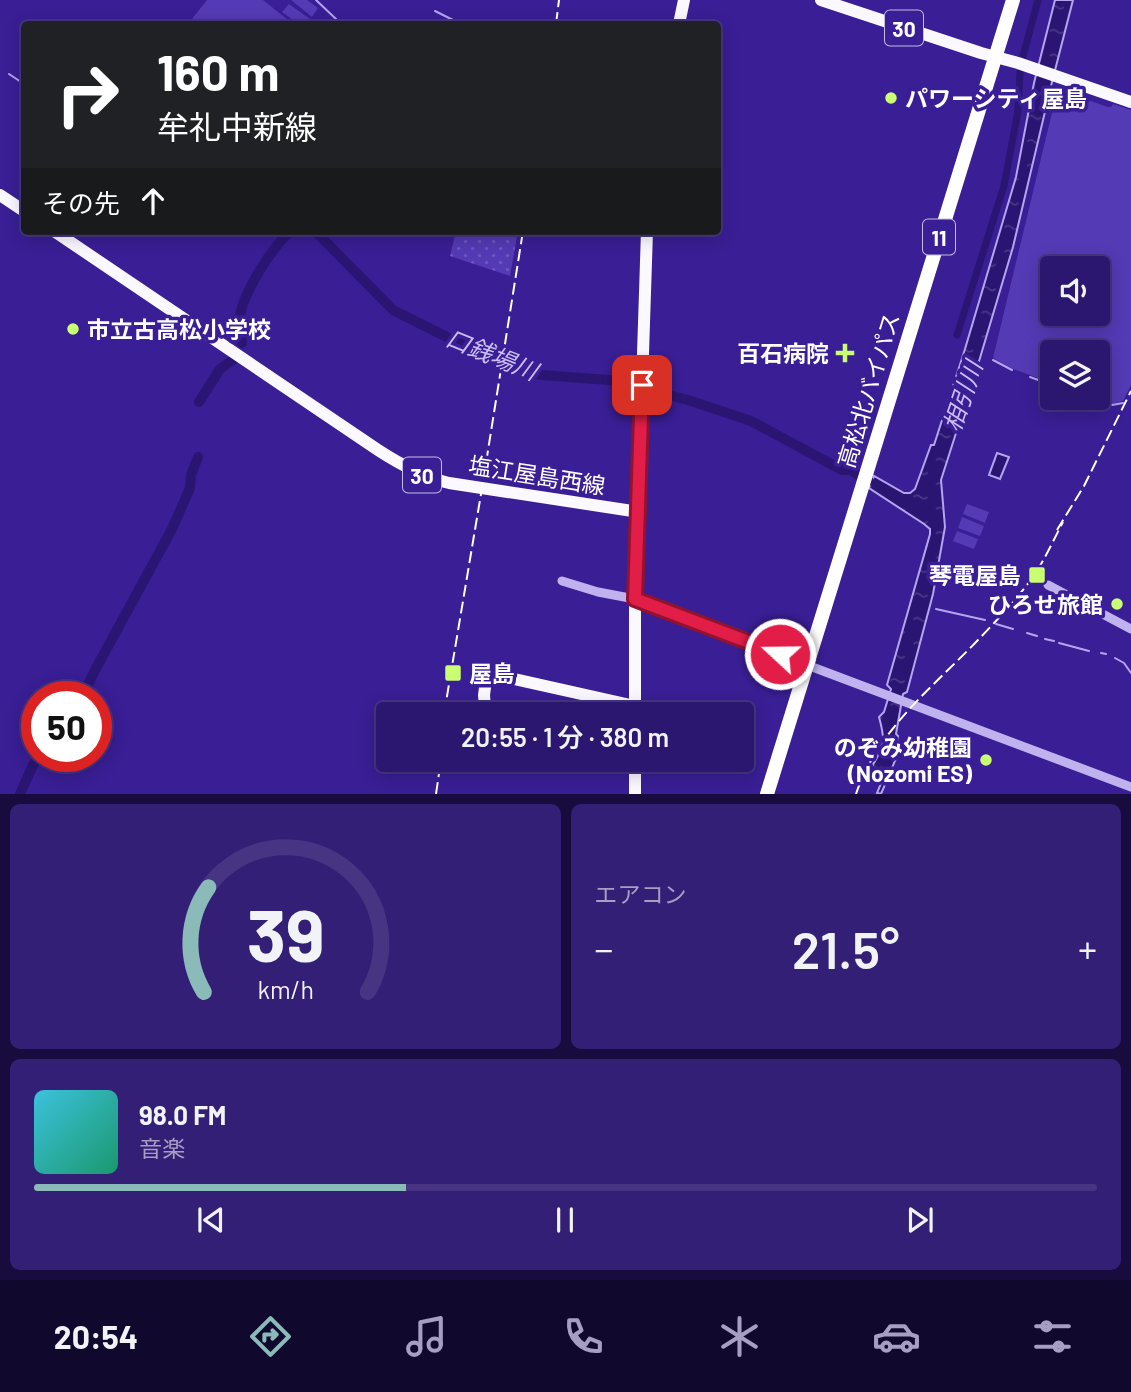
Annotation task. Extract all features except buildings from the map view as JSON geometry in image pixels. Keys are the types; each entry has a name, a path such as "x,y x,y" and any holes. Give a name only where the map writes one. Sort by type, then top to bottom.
{"highway":[{"name":"高松北バイパス","path":"992,55 1004,0"},
{"name":"高松北バイパス","path":"767,793 857,486 992,55 1013,0"},
{"name":"高松北バイパス","path":"758,793 803,663"}],"main road":[{"path":"680,21 684,0"},
{"name":"30","path":"821,0 992,55"},
{"path":"992,55 1131,102"},
{"path":"0,195 21,209"},
{"name":"塩江屋島西線","path":"60,235 393,459 427,477 639,512 647,235"},
{"path":"635,702 635,599 639,512"},
{"path":"635,599 803,663"},
{"path":"485,702 487,673 603,702"},
{"path":"635,772 635,793"}],"street":[{"path":"562,581 635,599"},
{"path":"1048,585 1131,629"},
{"path":"803,663 1131,787"}],"shaded area":[{"path":"207,0 263,0 289,21 190,21"},
{"path":"291,0 307,0 318,8 312,17"},
{"path":"289,4 310,19 295,21 282,12"},
{"path":"1057,92 1108,107 1113,104 1131,110 1131,385 1123,401 1110,403 1110,340 1040,340 1040,379 993,358"},
{"path":"455,235 517,235 510,276 450,256"},
{"path":"967,504 989,512 985,523 963,514"},
{"path":"962,517 984,526 980,536 958,528"},
{"path":"957,531 978,539 974,549 953,541"}],"water":[{"name":"相引川","path":"1055,0 1073,0 1013,247 941,480 945,527 933,594 907,692 903,694 896,734 897,756 881,794 877,793 882,781 873,776 870,770 883,740 879,717 884,712 891,689 887,685 930,529 869,488 874,476 904,493 910,493 915,489 931,445 934,445 1016,177 1034,83"},
{"path":"997,453 1009,457 1000,479 989,475"}],"waterway":[{"path":"316,0 336,19"},
{"path":"957,335 1004,186 1018,111 1023,56 1038,0"},
{"path":"435,11 455,21"},
{"path":"9,74 21,82"},
{"name":"口銭場川","path":"242,343 240,315 247,294 268,258 287,235"},
{"name":"口銭場川","path":"319,235 393,310 491,359 518,370 541,375 609,380 688,400 751,421 842,470 850,470 869,481"},
{"name":"口銭場川","path":"199,402 220,369 234,359"},
{"name":"相引川","path":"993,360 1012,370"},
{"path":"1030,377 1040,381"},
{"path":"1110,404 1123,403"},
{"name":"口銭場川","path":"90,681 172,529 190,488 191,475 198,457"},
{"path":"936,609 985,620"},
{"path":"996,624 1013,629"},
{"path":"1027,633 1037,636"},
{"path":"1045,639 1054,641"},
{"path":"1059,643 1089,651"},
{"path":"1101,653 1106,654"},
{"path":"1115,658 1124,663 1131,673"},
{"name":"口銭場川","path":"20,794 30,772"}],"railway":[{"path":"556,21 559,0"},
{"path":"446,702 522,235"},
{"path":"1057,530 1084,486 1131,391"},
{"path":"856,794 878,749 892,729 994,624 1022,591 1039,568 1063,522"},
{"path":"436,794 439,772"}],"place":[{"name":"パワーシティ屋島","path":"891,98"},
{"name":"市立古高松小学校","path":"73,329"},
{"name":"百石病院","path":"845,353"},
{"name":"琴電屋島","path":"1037,575"},
{"name":"ひろせ旅館","path":"1117,604"},
{"name":"屋島","path":"453,673"},
{"name":"のぞみ幼稚園 (Nozomi ES)","path":"986,760"}],"route":[{"path":"642,385 635,599 780,654"}]}
